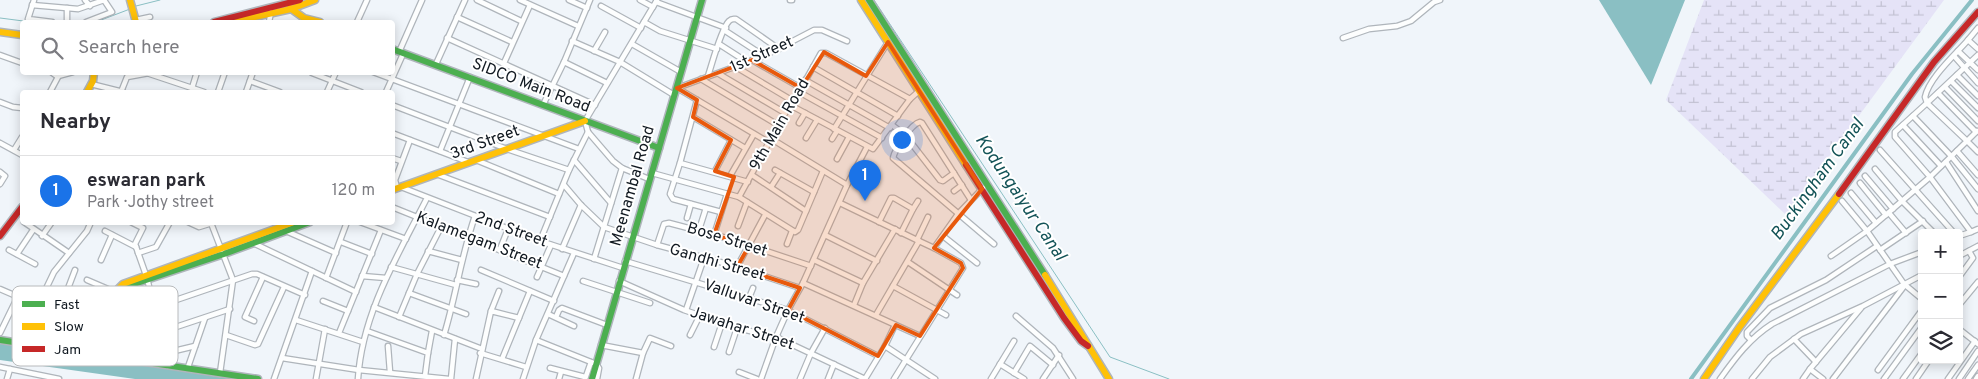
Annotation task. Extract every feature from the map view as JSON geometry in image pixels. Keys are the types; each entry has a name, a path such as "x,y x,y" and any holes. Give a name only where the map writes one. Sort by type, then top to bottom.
{"street":[{"path":"47,6 48,0"},
{"path":"85,0 90,6"},
{"path":"36,20 28,19 33,3 78,9 104,0 112,12 91,20"},
{"path":"291,6 300,0"},
{"path":"239,20 315,0"},
{"path":"358,20 367,0"},
{"path":"395,65 398,51 422,0"},
{"path":"436,64 465,0"},
{"path":"477,0 522,21"},
{"path":"520,0 578,26"},
{"path":"569,0 587,8"},
{"path":"542,105 564,62 590,0"},
{"path":"640,0 656,3 725,29 764,56"},
{"name":"Meenambal Road","path":"587,378 601,345 702,0"},
{"path":"861,0 919,91 1085,338 1107,378"},
{"path":"869,0 984,187"},
{"path":"1343,38 1370,29 1397,26 1411,21 1434,2 1440,0"},
{"path":"131,1 136,20"},
{"path":"656,3 586,121 588,132 613,161 622,168 650,176 674,179 739,197 795,232 798,230 823,170"},
{"path":"504,62 530,4"},
{"path":"291,6 314,20"},
{"path":"601,6 641,28"},
{"path":"67,20 68,8"},
{"path":"224,20 271,11"},
{"path":"269,20 271,11"},
{"path":"1704,379 1739,328 1934,62 1978,12"},
{"path":"456,17 512,42"},
{"path":"141,20 150,18"},
{"path":"708,76 728,21 733,19 736,19 779,49"},
{"path":"644,22 660,31 690,41 718,47 750,61 882,138"},
{"path":"1978,28 1926,92 1925,97 1927,103 1978,152"},
{"name":"1st Street","path":"675,91 700,79 764,56 818,30 846,41"},
{"path":"0,32 20,35"},
{"path":"594,51 605,32"},
{"path":"447,38 504,62 595,105"},
{"path":"1968,40 1978,48"},
{"path":"572,41 697,100 847,185"},
{"path":"832,139 842,116 888,42"},
{"path":"632,44 681,72"},
{"name":"SIDCO Main Road","path":"398,51 659,148"},
{"path":"1958,51 1978,70"},
{"name":"9th Main Road","path":"739,197 769,140 822,53 826,52 866,76"},
{"path":"0,55 20,62"},
{"path":"1954,56 1978,83"},
{"path":"1971,232 1930,176 1895,137 1895,132 1977,58"},
{"path":"564,62 607,83"},
{"path":"736,67 805,113 873,149 919,91"},
{"path":"813,67 898,116"},
{"path":"718,74 785,113"},
{"path":"51,90 58,76 62,75"},
{"path":"88,90 93,81 92,75"},
{"path":"123,90 127,75"},
{"path":"156,75 198,90"},
{"path":"192,88 195,75"},
{"path":"219,90 224,75"},
{"path":"247,90 252,75"},
{"path":"317,75 356,90"},
{"path":"329,90 335,75"},
{"path":"381,75 579,149"},
{"path":"387,90 393,75"},
{"path":"1957,75 1978,96"},
{"path":"866,76 910,100"},
{"path":"440,150 470,77"},
{"path":"700,79 778,125"},
{"path":"805,80 906,135 940,180 943,181 954,173"},
{"path":"250,81 275,90"},
{"path":"1951,81 1978,108"},
{"path":"90,84 114,90"},
{"path":"1945,87 1978,121"},
{"path":"1831,256 1888,214 1952,157 1977,131 1938,93"},
{"path":"697,100 670,197 721,212"},
{"path":"0,102 20,108"},
{"path":"395,106 507,149 569,170"},
{"path":"799,123 805,113"},
{"path":"1913,116 1952,157 1978,189"},
{"path":"692,117 745,148"},
{"path":"806,138 818,120"},
{"name":"3rd Street","path":"395,188 586,121"},
{"path":"971,200 922,123 915,123 893,158 994,244"},
{"path":"1903,125 1941,166"},
{"path":"540,241 569,170 588,132"},
{"path":"395,134 468,162"},
{"path":"730,176 754,134"},
{"path":"837,160 849,137"},
{"path":"14,150 20,140"},
{"path":"395,178 410,140"},
{"path":"715,171 732,140"},
{"path":"0,143 20,154"},
{"path":"739,372 759,379 788,310 804,282 847,185 867,147"},
{"path":"1880,150 1950,229"},
{"path":"1957,151 1978,175"},
{"path":"395,159 402,161"},
{"path":"476,160 559,194"},
{"path":"574,160 611,203"},
{"path":"1946,162 1978,211"},
{"path":"680,163 715,171 748,182"},
{"path":"594,259 622,168"},
{"path":"1875,169 1902,201 1930,229"},
{"path":"771,188 777,171 814,192"},
{"path":"0,172 5,176 0,184"},
{"path":"439,174 550,217"},
{"path":"752,175 806,210"},
{"path":"1865,176 1893,209"},
{"path":"1860,183 1906,233"},
{"path":"564,185 604,227"},
{"path":"954,191 962,185"},
{"path":"934,248 958,214 984,187"},
{"name":"2nd Street","path":"395,188 427,198 562,249 594,259 624,265"},
{"path":"714,235 727,194"},
{"path":"1851,194 1876,223"},
{"path":"358,379 364,342 374,307 391,267 427,198"},
{"path":"879,222 892,198 913,209"},
{"path":"901,232 918,201"},
{"path":"1842,201 1867,231 1904,284 1918,295"},
{"path":"738,226 747,202"},
{"path":"840,203 934,248 963,265 894,379"},
{"path":"687,218 691,204"},
{"path":"562,249 581,205"},
{"name":"Kalamegam Street","path":"395,208 564,276"},
{"path":"699,230 706,208"},
{"path":"0,236 20,210"},
{"path":"737,267 765,215"},
{"path":"15,216 20,220"},
{"path":"444,336 452,310 456,282 475,216"},
{"path":"876,315 908,262 928,218"},
{"name":"Bose Street","path":"657,245 667,222 699,230 811,266"},
{"path":"1751,340 1747,336 1747,332 1770,308 1826,280 1923,222"},
{"path":"27,225 69,253"},
{"path":"42,236 50,225"},
{"path":"47,286 54,272 87,231 90,225"},
{"path":"137,225 143,228"},
{"path":"144,225 136,242 136,246 148,286"},
{"path":"138,253 156,247 168,225"},
{"path":"213,225 234,280 220,373"},
{"path":"127,286 223,251 287,225"},
{"path":"223,251 253,243 302,225"},
{"path":"326,278 346,225"},
{"path":"368,225 406,239"},
{"path":"399,317 440,227"},
{"name":"Gandhi Street","path":"604,227 633,238 737,267 800,288"},
{"path":"500,249 508,229"},
{"path":"854,305 863,283 894,229"},
{"path":"1963,235 1978,229"},
{"path":"17,254 33,230"},
{"path":"339,333 381,230"},
{"path":"105,231 136,246"},
{"path":"286,231 336,253"},
{"path":"787,244 792,231"},
{"path":"100,260 112,235"},
{"path":"825,235 877,261"},
{"path":"943,236 977,263"},
{"path":"340,242 372,254"},
{"path":"253,243 356,292"},
{"path":"537,277 551,245"},
{"path":"1963,254 1978,246"},
{"path":"9,250 35,264"},
{"path":"428,251 462,260"},
{"path":"1961,274 1973,258 1969,251"},
{"path":"523,379 536,340 574,253"},
{"path":"1720,379 1751,340 1772,324 1890,264 1918,254"},
{"path":"686,310 704,258"},
{"path":"814,260 863,283"},
{"path":"908,262 957,295"},
{"name":"Valluvar Street","path":"624,265 695,281 788,310 878,356"},
{"path":"391,267 456,282 476,284"},
{"path":"69,286 75,270"},
{"path":"481,270 554,301"},
{"path":"274,379 312,272"},
{"path":"178,299 252,274 305,295"},
{"path":"362,276 386,278"},
{"path":"254,320 245,317 263,277"},
{"path":"1752,379 1770,356 1794,338 1863,306 1918,277"},
{"path":"87,280 105,286"},
{"path":"583,281 650,303"},
{"name":"Jawahar Street","path":"619,281 686,310 736,328 776,337 865,379"},
{"path":"804,282 920,336"},
{"path":"1963,300 1978,282"},
{"path":"1833,379 1904,284"},
{"path":"893,286 946,315"},
{"path":"226,335 255,345 258,344 284,287"},
{"path":"749,298 753,288"},
{"path":"0,289 12,294"},
{"path":"476,379 491,311 499,291"},
{"path":"502,359 530,291"},
{"path":"409,293 466,314"},
{"path":"323,301 348,311"},
{"path":"1803,379 1863,306"},
{"path":"374,307 481,351 526,367"},
{"path":"0,333 12,308"},
{"path":"556,317 562,308 607,325"},
{"path":"178,327 230,309"},
{"path":"491,311 519,318"},
{"path":"548,314 574,326"},
{"path":"690,335 700,315"},
{"path":"1878,370 1918,315"},
{"path":"1016,316 1059,355 1071,378"},
{"path":"188,367 205,318"},
{"path":"296,320 364,342"},
{"path":"714,347 722,323"},
{"path":"865,379 895,325"},
{"path":"729,352 736,328"},
{"path":"800,379 811,353 825,328"},
{"path":"316,379 326,329"},
{"path":"367,331 428,353"},
{"path":"425,376 432,331"},
{"path":"1884,379 1918,332"},
{"path":"1948,379 1976,342 1963,332"},
{"path":"636,379 642,353 650,338 671,346"},
{"path":"1794,338 1816,362"},
{"path":"282,358 319,365 450,379 455,340"},
{"path":"536,340 593,363 599,368 597,379"},
{"path":"991,379 1014,341"},
{"path":"601,345 642,353"},
{"path":"178,350 195,346"},
{"path":"388,346 390,372"},
{"path":"884,346 935,379"},
{"path":"1014,373 1030,346 1053,364"},
{"path":"1959,379 1978,351"},
{"path":"1043,379 1059,355"},
{"path":"1903,379 1918,358"},
{"path":"828,379 834,364"},
{"path":"1000,364 1024,379"},
{"path":"1916,379 1926,364"},
{"path":"1968,379 1978,365"},
{"path":"168,366 188,367 258,379"},
{"path":"0,367 35,377 58,379"},
{"path":"550,368 587,378"},
{"path":"6,379 10,369"},
{"path":"1810,369 1823,379"},
{"path":"559,379 561,372"}],"highlighted area":[{"path":"888,42 982,189 934,248 961,263 963,268 920,336 896,325 878,356 788,310 800,288 737,267 749,246 714,235 734,177 715,171 731,140 693,117 697,100 677,88 752,60 801,88 824,52 866,76"}],"green space":[{"path":"1704,0 1944,0 1786,215 1666,100"}],"water":[{"path":"1599,0 1685,0 1651,85"},
{"path":"0,342 12,344 12,362 0,360"},
{"path":"43,366 150,366 231,379 135,379"}],"waterway":[{"path":"136,6 160,0"},
{"name":"Kodungaiyur Canal","path":"874,0 1110,357 1169,379"},
{"name":"Buckingham Canal","path":"1691,379 1912,74 1972,0"},
{"path":"101,20 130,9"},
{"path":"0,18 20,21"}],"traffic: fast":[{"path":"592,379 702,0"},
{"path":"869,0 1045,275"},
{"path":"395,50 659,148"},
{"path":"128,286 224,254 302,225"},
{"path":"0,340 12,342"},
{"path":"172,366 258,379"}],"traffic: slow":[{"path":"130,0 135,20"},
{"path":"241,20 291,9 315,0"},
{"path":"861,0 966,165"},
{"path":"290,8 304,18 312,20"},
{"path":"0,32 20,35"},
{"path":"88,90 94,75"},
{"path":"395,189 585,121"},
{"path":"1704,379 1739,328 1839,194"},
{"path":"121,286 286,225"},
{"path":"1045,275 1109,379"}],"traffic: jam":[{"path":"222,20 300,0"},
{"path":"1839,194 1934,62 1978,12"},
{"path":"966,165 1064,318 1081,341 1088,346"},
{"path":"0,236 20,210"}],"place":[{"name":"eswaran park","path":"865,201"}]}
